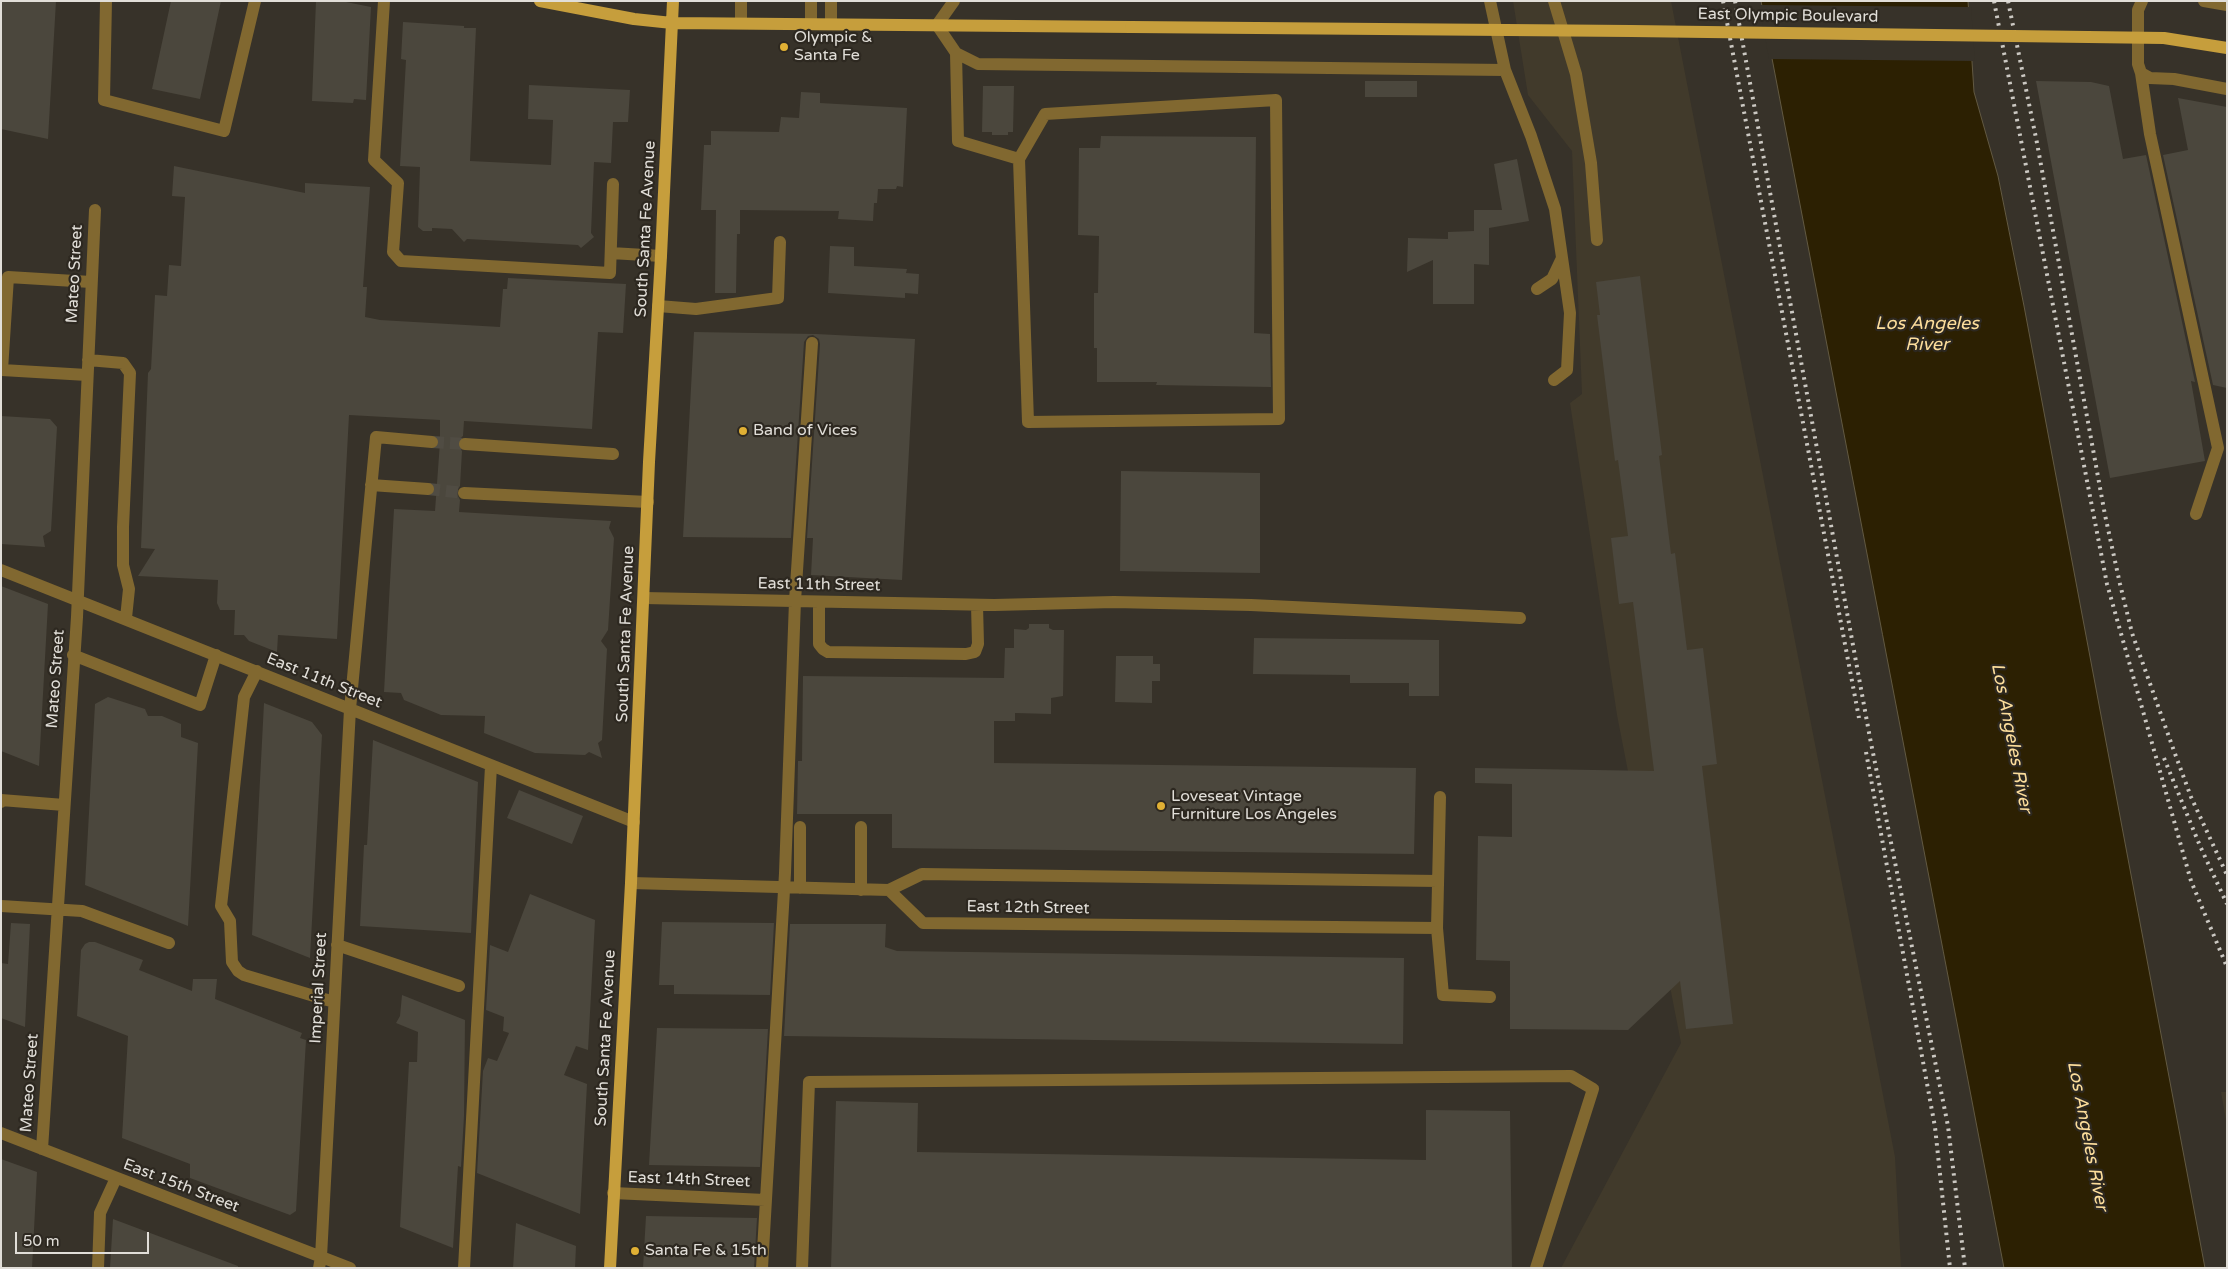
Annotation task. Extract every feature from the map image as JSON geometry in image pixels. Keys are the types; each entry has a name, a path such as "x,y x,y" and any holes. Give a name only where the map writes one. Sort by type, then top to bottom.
{"main road":[{"name":"South Santa Fe Avenue","path":"610,1268 631,883 673,1"},
{"name":"East Olympic Boulevard","path":"546,2 634,20 672,23 1631,30 2164,38 2227,48"}],"street":[{"path":"106,1 104,100 224,131 255,1"},
{"path":"384,1 374,160 398,183 393,252 401,261 610,273 613,184"},
{"path":"741,1 741,23"},
{"path":"811,24 812,1"},
{"path":"831,1 831,24"},
{"path":"954,1 936,26 956,52 978,64 1505,70"},
{"path":"1490,1 1505,70 1531,136 1555,209 1570,313 1567,370 1554,380"},
{"path":"1554,1 1576,74 1591,163 1597,240"},
{"path":"2142,1 2138,10 2138,64 2150,134 2218,448 2196,514"},
{"path":"2204,1 2227,5"},
{"path":"956,52 958,141 1019,159"},
{"path":"2141,73 2150,78 2174,79 2227,89"},
{"path":"1276,100 1279,419 1028,422 1019,159 1045,114 1276,100"},
{"name":"Mateo Street","path":"42,1149 77,598 95,210"},
{"path":"658,306 696,309 778,298 780,242"},
{"path":"610,253 661,256"},
{"path":"1537,289 1552,279 1562,258"},
{"path":"87,375 2,370 8,277 92,282"},
{"path":"762,1268 784,888 796,601 812,342"},
{"path":"88,360 123,363 130,373 123,527 123,565 129,589 126,618"},
{"name":"Imperial Street","path":"320,1263 350,709 376,438 432,442"},
{"path":"465,444 613,454"},
{"path":"371,485 428,489"},
{"path":"464,492 648,502"},
{"name":"East 11th Street","path":"1,570 77,598 634,822"},
{"name":"East 11th Street","path":"644,598 994,605 1111,602 1251,605 1520,618"},
{"path":"819,602 819,644 828,652 966,654 976,652 978,644 977,604"},
{"path":"73,655 200,705 216,655"},
{"path":"257,672 244,697 221,906 230,921 232,962 238,971 244,975 334,1002"},
{"path":"464,1268 491,766"},
{"path":"1440,797 1437,928 1443,995 1490,998"},
{"path":"1,802 2,800 64,805"},
{"path":"800,827 800,888"},
{"path":"861,827 861,890"},
{"path":"631,883 889,890 922,874 1438,881"},
{"name":"East 12th Street","path":"889,890 923,923 1437,928"},
{"path":"1,906 82,911 169,943"},
{"path":"337,945 459,986"},
{"path":"802,1268 809,1082 1571,1076 1593,1089 1536,1268"},
{"name":"East 15th Street","path":"1,1133 116,1178 320,1263 350,1268"},
{"path":"98,1268 100,1213 116,1178"},
{"name":"East 14th Street","path":"613,1193 765,1200"}],"shaded area":[{"path":"1513,1 1671,1 1895,1157 1901,1268 1561,1268 1681,1043 1617,715 1570,403 1582,394 1572,151 1528,95"},
{"path":"2221,1092 2227,1092 2227,1126"}],"water":[{"name":"Los Angeles River","path":"1761,1 1968,1 1974,92 1998,176 2024,306 2205,1268 2004,1268"}],"pier":[{"path":"1759,5 1971,7 1975,61 1769,59"}],"building":[{"path":"1,1 56,1 48,139 1,129"},
{"path":"171,1 221,1 200,99 152,89"},
{"path":"316,1 341,1 371,7 366,100 354,99 353,103 312,101"},
{"path":"403,22 476,28 470,161 551,165 553,120 528,119 529,85 630,90 628,122 613,122 611,163 594,162 591,233 594,237 581,248 578,245 467,239 464,242 452,229 432,228 432,231 423,231 418,227 420,167 400,166 406,60 401,59"},
{"path":"1365,81 1417,81 1417,97 1365,97"},
{"path":"2036,81 2091,82 2109,86 2123,159 2146,155 2195,382 2191,381 2205,461 2110,478"},
{"path":"983,86 1014,86 1013,132 1008,132 1008,135 992,135 992,132 982,132"},
{"path":"801,92 820,93 820,103 907,108 903,187 878,189 877,203 874,203 873,221 838,219 839,211 740,210 740,234 737,234 736,293 715,293 716,210 701,210 704,145 711,145 711,131 779,132 781,117 799,118"},
{"path":"2178,98 2227,107 2227,388 2213,385 2163,155 2188,150"},
{"path":"1101,136 1256,137 1254,333 1270,334 1271,387 1156,385 1157,382 1097,382 1097,348 1094,348 1094,293 1098,293 1099,236 1078,235 1079,148 1100,148"},
{"path":"1517,159 1529,221 1489,228 1489,265 1474,264 1474,304 1433,304 1433,260 1407,272 1408,238 1448,239 1448,232 1474,231 1474,210 1502,210 1494,164"},
{"path":"174,166 305,193 305,183 370,187 363,287 367,287 365,317 380,320 500,327 503,289 507,289 508,278 626,284 623,333 598,332 592,429 464,421 463,436 457,444 462,451 460,486 456,492 460,500 459,512 611,521 609,528 614,538 608,630 601,641 607,649 602,740 598,743 602,758 589,752 585,755 535,753 484,733 485,716 441,715 404,700 401,693 384,692 394,509 435,511 440,420 349,415 337,639 278,635 277,652 249,641 244,635 234,635 235,610 220,610 217,603 218,580 138,576 155,549 141,548 148,373 151,369 155,295 167,296 169,265 181,266 185,197 172,196"},
{"path":"830,246 854,247 854,266 907,269 906,273 919,274 918,294 905,293 905,298 828,293"},
{"path":"1640,276 1662,455 1659,456 1671,554 1675,553 1687,650 1703,648 1717,764 1702,766 1733,1024 1686,1029 1680,981 1628,1030 1510,1029 1510,961 1476,960 1478,836 1512,837 1512,784 1475,783 1475,768 1654,771 1633,602 1619,604 1611,538 1628,536 1618,460 1615,461 1597,315 1600,315 1596,282"},
{"path":"694,332 816,334 915,339 902,580 811,575 813,538 807,538 820,344 819,339 813,335 808,336 804,342 791,538 683,537"},
{"path":"1,416 50,419 57,427 51,531 43,536 45,547 1,544"},
{"path":"1121,471 1260,473 1260,573 1120,571"},
{"path":"1,586 48,604 39,766 1,751"},
{"path":"1029,624 1049,624 1049,628 1053,630 1064,630 1063,696 1051,698 1051,714 1015,713 1015,721 994,721 994,763 1416,768 1414,854 892,848 892,814 797,814 798,761 802,761 803,676 1004,678 1005,648 1014,648 1014,629 1026,630 1029,628"},
{"path":"1254,638 1439,640 1439,696 1409,696 1409,683 1350,683 1350,675 1253,674"},
{"path":"1116,656 1153,656 1153,664 1160,664 1160,681 1152,681 1152,703 1115,702"},
{"path":"108,697 145,709 148,716 162,716 181,724 181,737 198,743 188,926 85,885 95,704"},
{"path":"264,703 312,722 322,735 310,958 252,935"},
{"path":"373,740 478,782 471,933 360,926 364,845 367,845"},
{"path":"519,790 583,816 572,844 507,818"},
{"path":"530,894 595,920 588,1050 576,1046 564,1075 587,1084 580,1214 477,1173 483,1071 488,1058 497,1061 509,1033 503,1031 504,1017 486,1010 490,945 508,952"},
{"path":"662,922 774,923 770,995 674,994 674,985 659,985"},
{"path":"11,923 30,924 25,1027 1,1018 1,963 8,964"},
{"path":"790,924 886,924 885,947 897,951 1404,958 1403,1044 784,1036"},
{"path":"89,942 95,942 143,960 139,970 192,991 193,979 217,979 215,999 302,1033 300,1038 306,1040 296,1211 290,1215 190,1178 190,1164 122,1138 128,1036 77,1016 81,950"},
{"path":"402,995 465,1020 464,1116 461,1167 458,1166 453,1248 400,1227 409,1062 417,1062 418,1032 396,1023 400,1016"},
{"path":"657,1028 768,1029 760,1167 649,1165"},
{"path":"836,1101 918,1103 917,1152 1426,1160 1426,1110 1510,1111 1512,1268 831,1268"},
{"path":"1,1159 37,1172 32,1268 1,1268"},
{"path":"646,1216 757,1218 754,1268 643,1268"},
{"path":"113,1219 238,1266 238,1268 110,1268"},
{"path":"516,1223 576,1246 575,1268 513,1268"}],"tunnel":[{"path":"432,442 465,444"},
{"path":"428,489 464,493"}],"railway":[{"path":"1723,1 1859,718"},
{"path":"1735,1 1870,738 1948,1126 1965,1268"},
{"path":"1994,1 2107,584 2191,881 2227,967"},
{"path":"2008,1 2037,143 2105,515 2132,633 2191,797 2227,875"},
{"path":"1866,752 1935,1127 1950,1268"},
{"path":"2164,758 2200,846 2227,904"}],"place":[{"name":"Olympic & Santa Fe","path":"784,47"},
{"name":"Band of Vices","path":"743,431"},
{"name":"Loveseat Vintage Furniture Los Angeles","path":"1161,806"},
{"name":"Santa Fe & 15th","path":"635,1251"}]}
